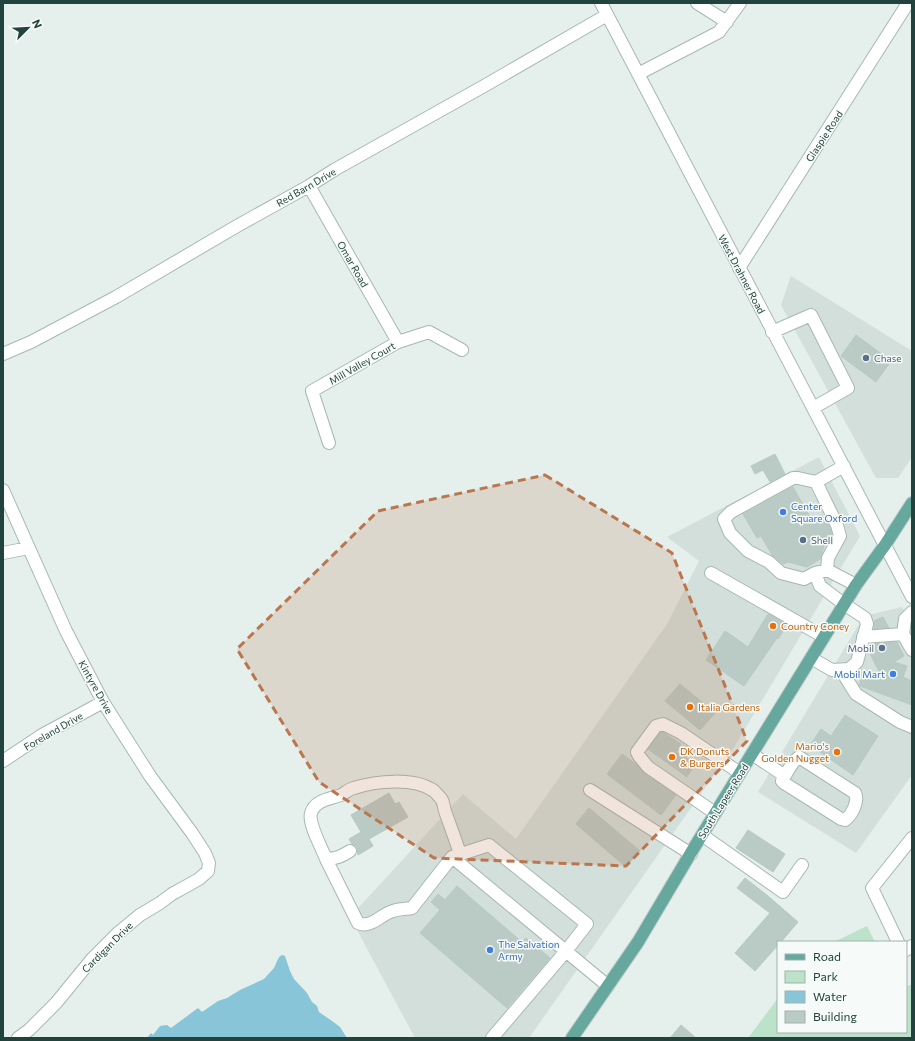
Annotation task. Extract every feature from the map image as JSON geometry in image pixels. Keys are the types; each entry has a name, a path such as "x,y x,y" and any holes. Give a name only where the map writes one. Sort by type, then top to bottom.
{"main road":[{"name":"South Lapeer Road","path":"572,1038 638,942 690,854 844,604 912,503"}],"street":[{"name":"West Drahner Road","path":"601,3 912,597"},
{"path":"696,3 727,22"},
{"path":"638,74 719,32 740,3"},
{"name":"Glaspie Road","path":"739,268 908,3"},
{"name":"Red Barn Drive","path":"3,354 32,342 116,297 237,226 309,186 334,170 607,15"},
{"name":"Omar Road","path":"309,186 398,342"},
{"path":"772,332 811,315 848,388 813,408"},
{"name":"Mill Valley Court","path":"329,443 312,391 398,342 429,332 462,350"},
{"path":"844,466 816,482 792,478 731,512 724,519 730,533 748,551 769,562 781,573 804,578 827,570 856,585"},
{"path":"816,482 837,525 840,536 828,558 827,570"},
{"name":"Kintyre Drive","path":"3,490 66,631 103,702 150,776 205,853 209,863 208,871"},
{"path":"3,553 29,548"},
{"path":"711,573 824,637"},
{"path":"811,658 832,670 849,670 857,662 867,624 865,618 820,586 815,573"},
{"path":"912,612 905,618 903,634 912,650"},
{"path":"863,637 903,634"},
{"path":"841,670 856,694 900,722 912,727"},
{"name":"Foreland Drive","path":"3,761 42,735 103,702"},
{"path":"715,813 648,767 637,752 656,726 663,724 681,733 740,773"},
{"path":"752,754 785,776"},
{"path":"799,757 855,793 857,796 856,804 845,820 841,819 784,783 782,781 785,776 796,758 799,757"},
{"path":"492,1038 566,951 587,924 489,845 456,856 412,908 392,911 370,924 363,926 358,923 316,837 311,814 315,806 352,788 380,782 410,782 434,791 442,800 456,856 566,951 608,986"},
{"path":"590,790 690,854"},
{"path":"702,835 783,892 802,865"},
{"path":"898,941 872,888 912,838"},
{"path":"326,859 333,859 350,851"},
{"name":"Cardigan Drive","path":"18,1038 29,1030 56,1003 92,959 117,934 140,915 172,894 199,879 208,871"}],"highlighted area":[{"path":"545,475 672,553 747,741 626,866 434,858 319,782 237,649 378,511"}],"shaded area":[{"path":"791,276 912,351 912,457 898,478 876,478 781,305"},
{"path":"819,457 860,536 736,744 529,1038 415,1038 350,917 463,794 516,839 667,624 699,561 667,537"},
{"path":"902,607 912,625 912,775 856,853 758,792 864,616"}],"green space":[{"path":"867,926 874,941 836,941"},
{"path":"912,984 912,1038 748,1038 777,999 777,1033 907,1033 907,986"}],"water":[{"path":"280,956 285,956 294,979 307,993 312,1002 317,1006 319,1012 340,1027 347,1038 147,1038 151,1033 153,1035 160,1026 167,1025 171,1028 198,1008 202,1012 218,1001 264,979 274,968"}],"building":[{"name":"Chase","path":"856,335 891,361 876,382 841,356"},
{"path":"775,454 785,474 770,482 763,470 755,474 751,466"},
{"path":"793,487 814,524 825,517 832,535 826,540 820,559 807,567 788,562 783,564 772,555 761,536 757,538 743,514"},
{"path":"768,614 786,624 783,629 784,630 744,686 706,660 725,631 748,647"},
{"path":"883,617 889,628 874,629 874,621"},
{"path":"897,642 904,656 894,662 907,666 903,677 912,681 912,705 859,685 863,673 884,681 868,650 869,644"},
{"name":"Italia Gardens","path":"680,684 715,713 700,730 665,701"},
{"path":"845,715 878,736 853,775 810,745 821,729 831,736"},
{"name":"DK Donuts & Burgers","path":"661,732 681,744 676,752 695,763 687,777 648,749"},
{"path":"622,754 636,764 644,773 676,795 661,815 607,774"},
{"path":"389,793 395,804 399,802 408,817 369,839 373,846 358,855 357,847 352,844 349,839 361,832 351,815"},
{"path":"589,808 640,851 626,867 576,824"},
{"path":"748,830 785,854 773,872 736,848"},
{"path":"745,878 798,922 782,941 777,941 777,946 755,971 735,953 770,913 737,888"},
{"name":"The Salvation Army","path":"457,886 522,942 526,938 550,958 507,1008 420,933 440,910 431,902 438,894 445,900"},
{"path":"681,1025 696,1038 670,1038"}],"place":[{"name":"Chase","path":"866,358"},
{"name":"Center Square Oxford","path":"783,512"},
{"name":"Shell","path":"803,540"},
{"name":"Country Coney","path":"773,626"},
{"name":"Mobil","path":"882,648"},
{"name":"Mobil Mart","path":"893,674"},
{"name":"Italia Gardens","path":"690,707"},
{"name":"Mario's Golden Nugget","path":"837,752"},
{"name":"DK Donuts & Burgers","path":"672,757"},
{"name":"The Salvation Army","path":"490,950"}]}
